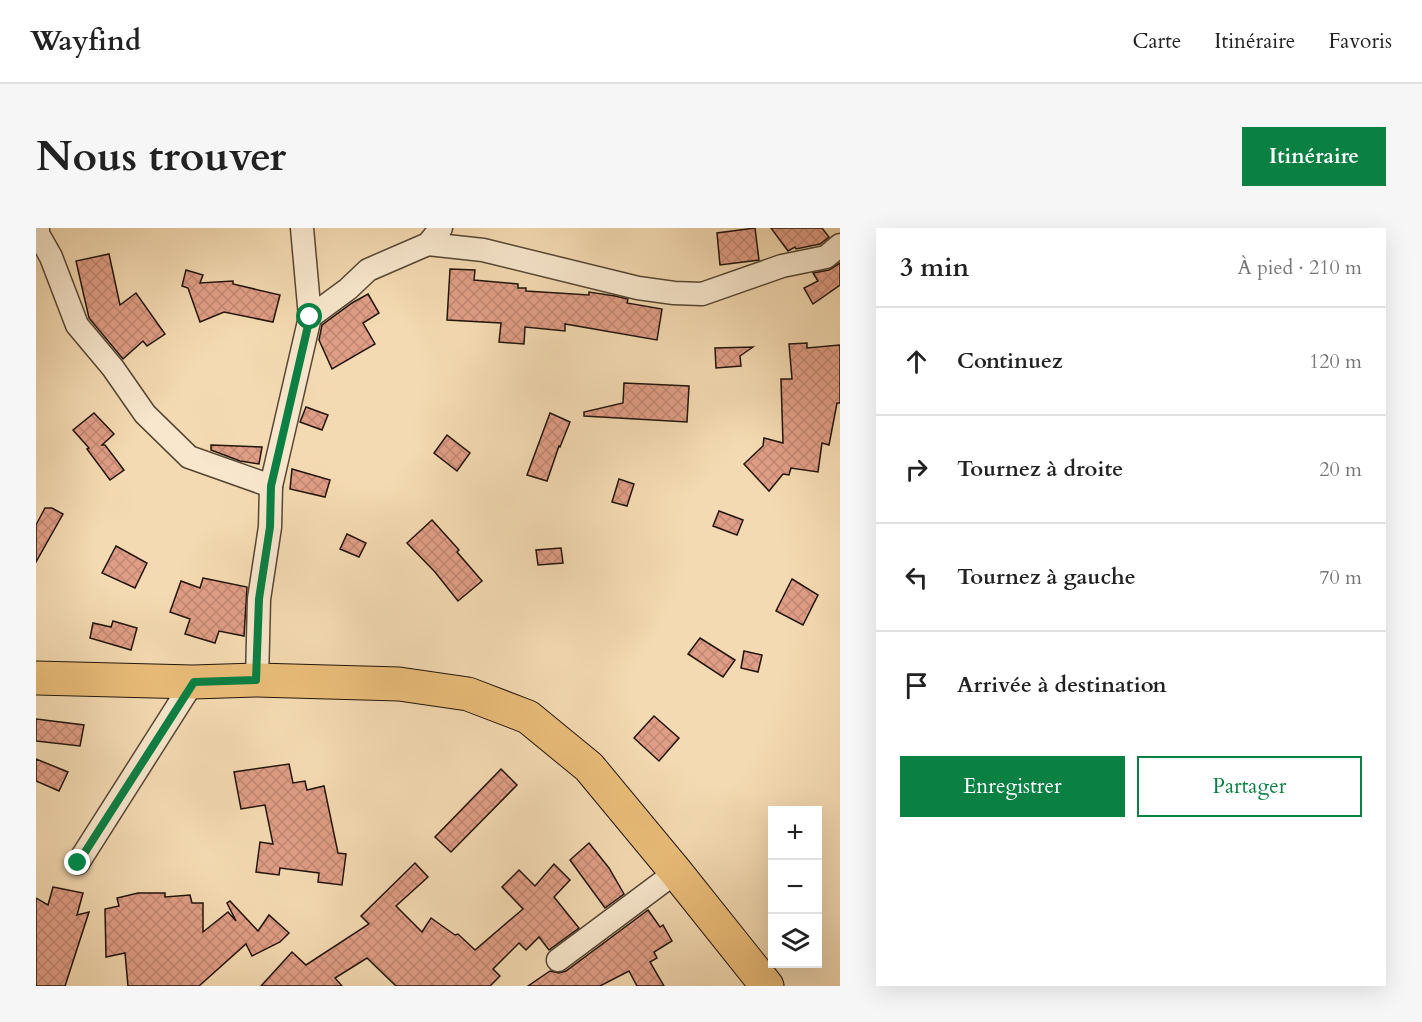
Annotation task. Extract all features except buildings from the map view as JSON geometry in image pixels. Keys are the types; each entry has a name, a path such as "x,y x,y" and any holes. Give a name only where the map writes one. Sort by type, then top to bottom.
{"main road":[{"path":"36,678 399,684 468,694 528,717 589,767 676,872 762,984"}],"street":[{"path":"38,228 38,234 51,257 77,326 113,368 145,414 189,457 271,486"},
{"path":"256,680 259,599 270,527 271,486 310,317 302,228"},
{"path":"310,317 368,270 434,236 638,288 702,294 782,266 826,256 840,245"},
{"path":"78,863 194,682"},
{"path":"558,960 676,872"}],"route":[{"path":"78,863 194,682 256,680 259,599 270,527 271,486 310,317"}]}
